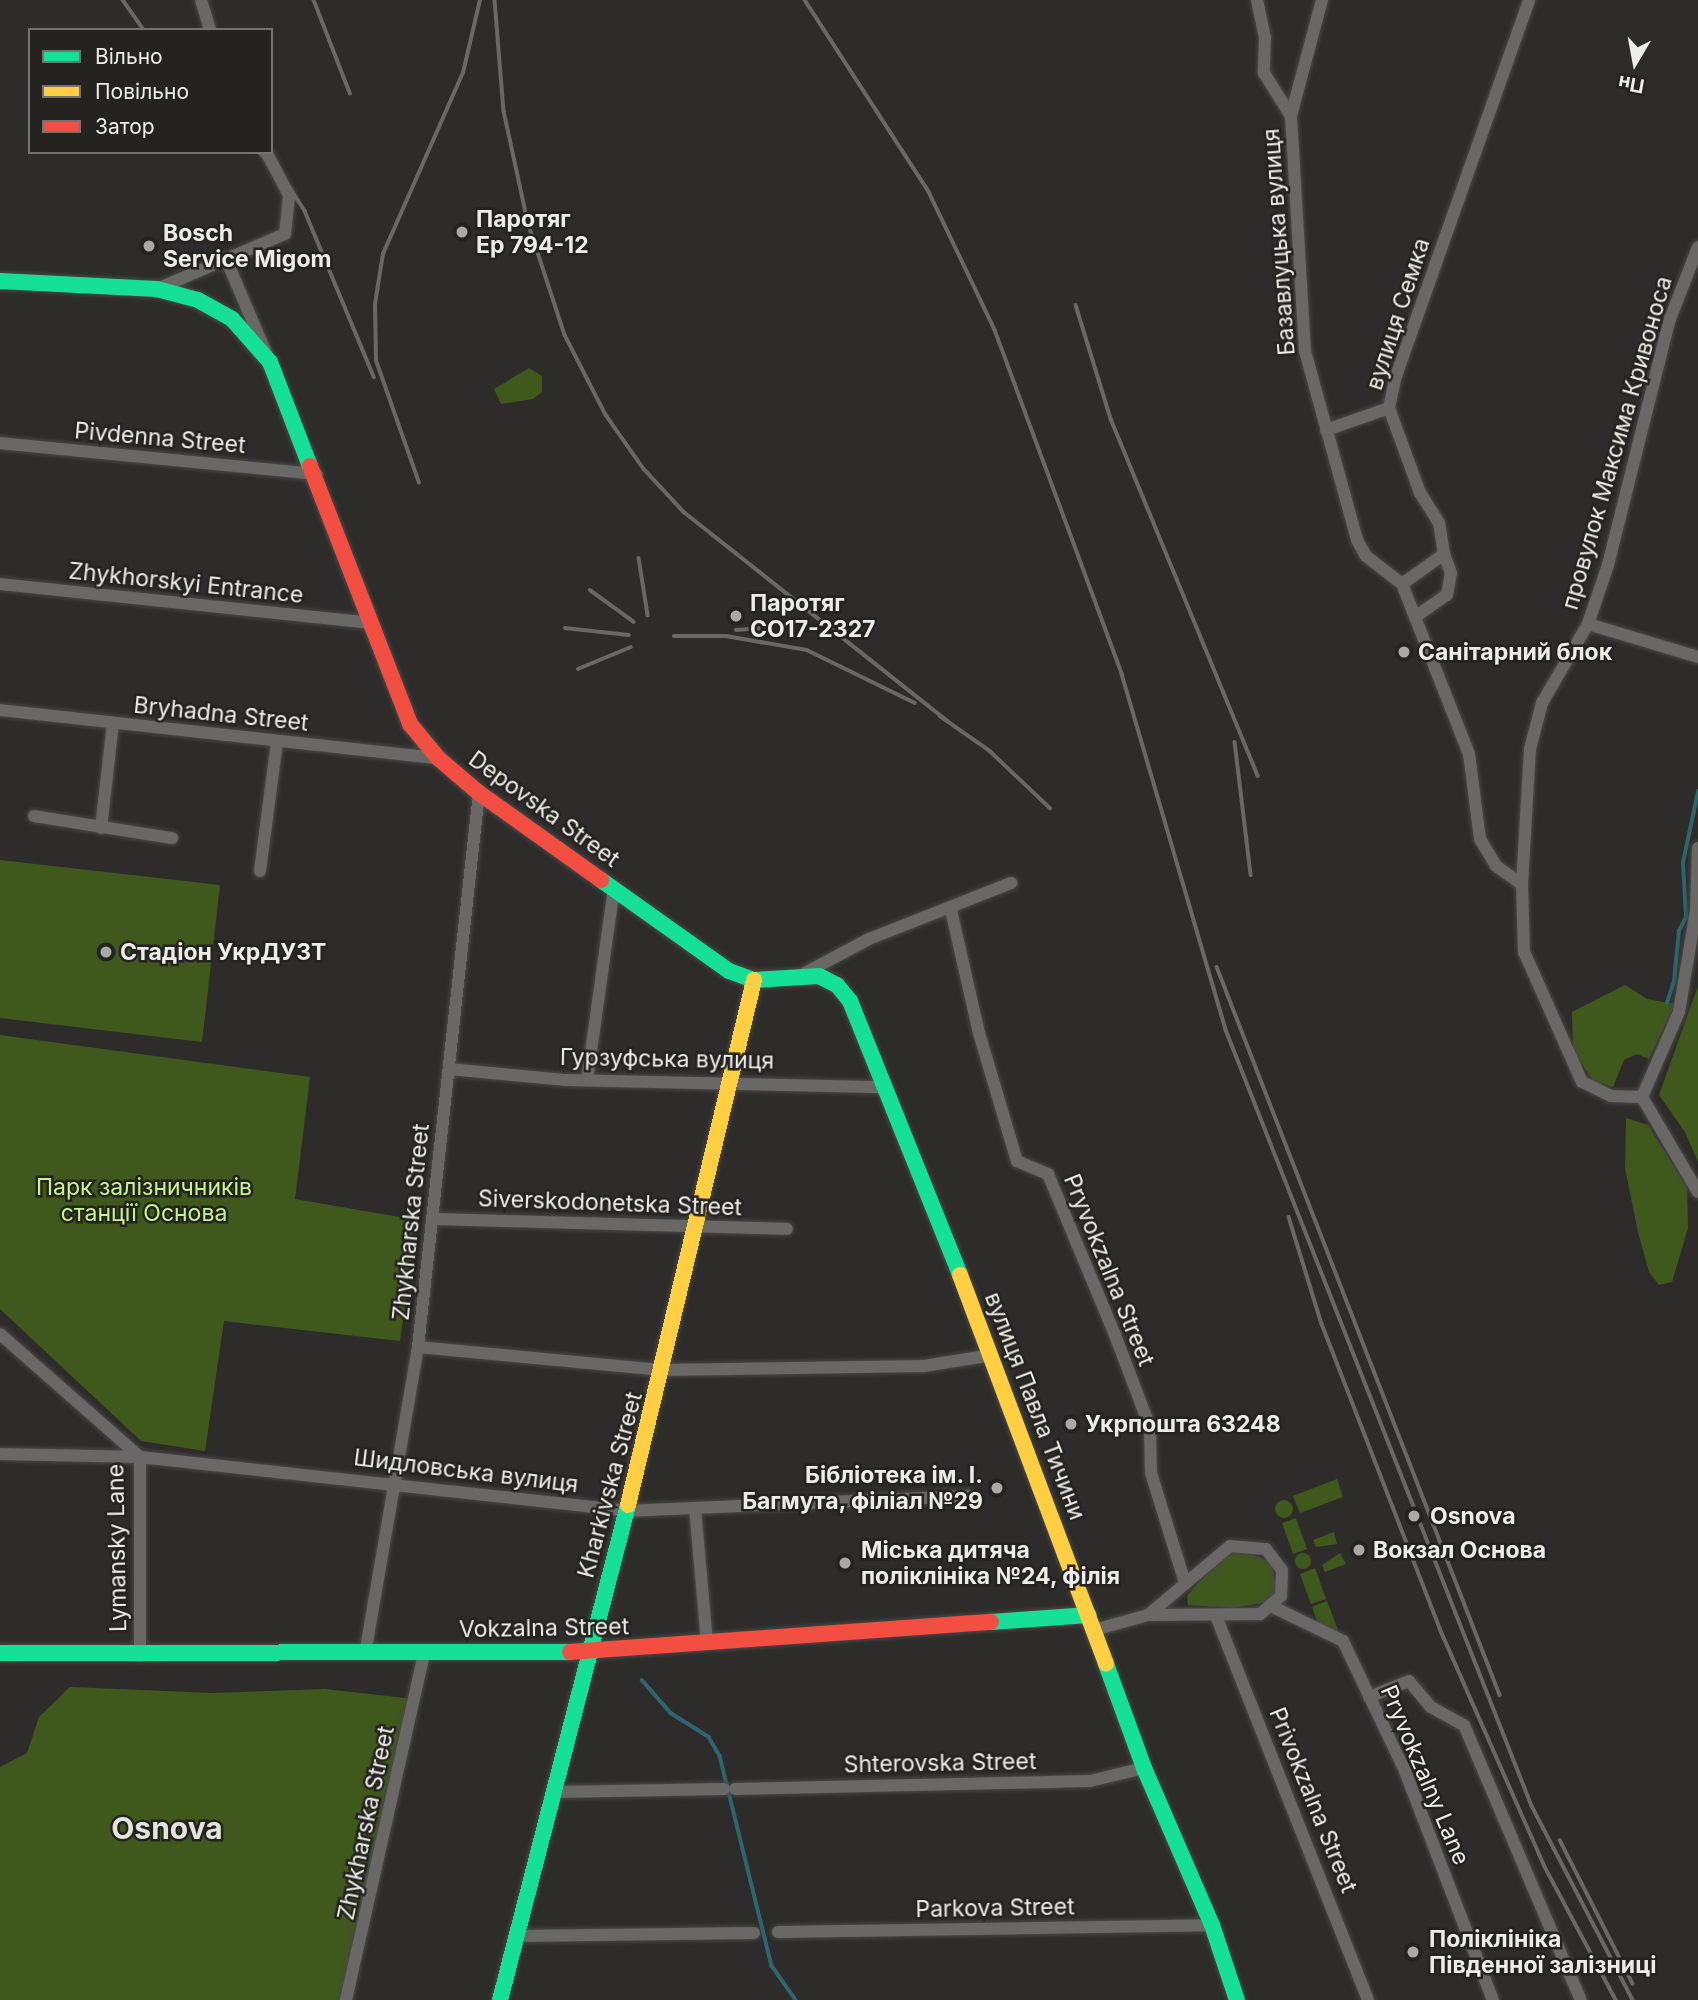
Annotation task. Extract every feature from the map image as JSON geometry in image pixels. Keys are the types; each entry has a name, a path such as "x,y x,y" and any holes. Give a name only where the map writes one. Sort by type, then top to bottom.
{"main road":[{"name":"Depovska Street","path":"0,281 157,289 198,300 232,319 270,362 316,474 368,623 410,723 438,758 479,793 729,971 754,980"},
{"path":"754,980 803,974"},
{"name":"вулиця Павла Тичини","path":"803,974 837,985 850,1001 992,1355 1144,1768 1212,1925 1237,2000"},
{"name":"Kharkivska Street","path":"500,2000 663,1370 754,980"},
{"name":"Vokzalna Street","path":"0,1653 140,1656 590,1652 707,1643 1091,1623"}],"street":[{"path":"201,0 209,28"},
{"path":"1257,0 1265,37 1264,73 1291,116"},
{"name":"Базавлуцька вулиця","path":"1322,0 1291,116 1305,351 1357,540 1366,556 1402,584"},
{"name":"вулиця Семка","path":"1415,617 1447,595 1451,573 1444,554 1439,523 1420,493 1389,408 1395,376 1529,0"},
{"path":"157,289 285,234 289,195 267,154"},
{"name":"провулок Максима Кривоноса","path":"1642,1097 1611,1096 1582,1082 1524,952 1522,884 1530,749 1542,703 1588,624 1608,565 1670,318 1698,247"},
{"path":"226,259 270,362"},
{"path":"1326,430 1389,408"},
{"name":"Pivdenna Street","path":"0,443 316,474"},
{"path":"1444,554 1402,584 1469,754 1480,839 1496,866 1522,884"},
{"name":"Zhykhorskyi Entrance","path":"0,584 368,623"},
{"path":"1588,624 1698,657"},
{"name":"Bryhadna Street","path":"0,710 438,758"},
{"path":"102,828 113,723"},
{"path":"260,870 277,741"},
{"name":"Zhykharska Street","path":"365,1654 418,1347 479,793"},
{"path":"34,816 172,838"},
{"path":"1698,848 1696,910 1679,1012 1642,1097 1698,1192"},
{"path":"803,974 869,939 951,910 1011,883"},
{"path":"587,1080 614,889"},
{"name":"Pryvokzalna Street","path":"951,910 979,1033 1017,1161 1048,1174 1115,1335 1150,1427 1152,1473 1185,1583"},
{"name":"Гурзуфська вулиця","path":"449,1069 587,1080 731,1080 883,1087"},
{"name":"Siverskodonetska Street","path":"432,1219 787,1229"},
{"name":"Lymansky Lane","path":"0,1334 140,1457 140,1656"},
{"path":"418,1347 663,1370 924,1366 992,1355"},
{"name":"Шидловська вулиця","path":"0,1454 140,1457 395,1483 626,1511 969,1496"},
{"path":"695,1508 707,1643"},
{"path":"1091,1623 1148,1615 1260,1614 1273,1607 1281,1596 1282,1570 1273,1554 1252,1545 1223,1550 1148,1615"},
{"name":"Pryvokzalny Lane","path":"1273,1607 1343,1641 1405,1771 1493,2000"},
{"name":"Privokzalna Street","path":"1216,1616 1367,2000"},
{"name":"Zhykharska Street","path":"346,2000 424,1654"},
{"path":"1370,1698 1409,1681 1431,1707 1464,1725 1581,2000"},
{"name":"Shterovska Street","path":"554,1792 1090,1781 1144,1768"},
{"name":"Parkova Street","path":"778,1932 1212,1925"},
{"path":"517,1936 754,1933"}],"green space":[{"path":"529,368 542,376 542,392 533,399 501,404 494,389"},
{"name":"Стадіон УкрДУЗТ","path":"0,860 220,885 202,1042 0,1018"},
{"path":"1625,985 1647,999 1675,1004 1649,1059 1637,1054 1624,1060 1613,1087 1593,1081 1573,1050 1572,1012"},
{"path":"1698,986 1698,1162 1685,1132 1659,1095"},
{"name":"Парк залізничників станції Основа","path":"0,1035 310,1077 295,1199 417,1220 400,1341 224,1321 205,1451 141,1441 0,1309"},
{"path":"1626,1118 1648,1125 1687,1187 1688,1228 1672,1282 1659,1285 1649,1272 1625,1168"},
{"path":"1337,1479 1343,1497 1300,1513 1293,1496"},
{"path":"1284,1500 1292,1505 1293,1509 1288,1517 1284,1518 1276,1513 1275,1509 1280,1501"},
{"path":"1296,1518 1307,1549 1293,1554 1282,1523"},
{"path":"1334,1532 1337,1544 1316,1547 1313,1540"},
{"path":"1242,1550 1271,1562 1277,1589 1269,1602 1232,1608 1188,1605 1187,1596 1196,1585 1228,1553"},
{"path":"1303,1553 1309,1555 1309,1567 1303,1569 1297,1567 1295,1561 1297,1555"},
{"path":"1340,1553 1346,1564 1325,1572 1322,1565"},
{"path":"1315,1568 1326,1599 1311,1604 1300,1574"},
{"path":"1327,1601 1341,1638 1321,1632 1312,1607"},
{"path":"70,1687 213,1693 325,1689 414,1699 346,2000 0,2000 0,1767 27,1753 39,1717"}],"waterway":[{"path":"1667,1003 1674,981 1679,931 1686,917 1683,863 1698,792"},
{"path":"642,1680 671,1713 709,1737 720,1756 772,1966 796,2000"}],"railway":[{"path":"123,0 143,28"},
{"path":"314,0 350,93"},
{"path":"419,483 376,361 375,304 383,254 463,73 480,0"},
{"path":"495,0 504,111 528,222 565,335 606,415 644,469 684,512 948,721"},
{"path":"805,0 929,192 995,330 1122,674 1226,1030 1532,1806 1633,2000"},
{"path":"261,154 280,172 305,211 374,377"},
{"path":"1076,305 1111,419 1258,776"},
{"path":"639,558 648,615"},
{"path":"590,590 634,622"},
{"path":"565,628 629,635"},
{"path":"736,630 766,628"},
{"path":"674,636 726,636 807,650 915,703"},
{"path":"578,669 631,647"},
{"path":"940,716 990,751 1050,808"},
{"path":"1235,742 1251,875"},
{"path":"1217,967 1500,1695"},
{"path":"1289,1217 1322,1324 1441,1631 1544,1865 1616,2000"},
{"path":"1560,1840 1633,1984"}],"traffic: fast":[{"path":"0,281 157,289 198,300 232,319 270,362 310,466"},
{"path":"601,880 729,971 754,980 819,976 837,985 850,1001 960,1275"},
{"path":"500,2000 628,1505"},
{"path":"991,1622 1089,1615"},
{"path":"0,1653 570,1652"},
{"path":"1106,1664 1144,1768 1212,1925 1237,2000"}],"traffic: slow":[{"path":"628,1505 754,980"},
{"path":"960,1275 1106,1664"}],"traffic: jam":[{"path":"310,466 410,724 438,758 479,793 601,880"},
{"path":"570,1652 991,1622"}],"place":[{"name":"Паротяг Ер 794-12","path":"462,232"},
{"name":"Bosch Service Migom","path":"149,246"},
{"name":"Паротяг СО17-2327","path":"736,616"},
{"name":"Санітарний блок","path":"1404,652"},
{"name":"Стадіон УкрДУЗТ","path":"106,952"},
{"name":"Укрпошта 63248","path":"1071,1424"},
{"name":"Бібліотека ім. І. Багмута, філіал №29","path":"997,1488"},
{"name":"Osnova","path":"1414,1516"},
{"name":"Вокзал Основа","path":"1359,1550"},
{"name":"Міська дитяча поліклініка №24, філія","path":"845,1563"},
{"name":"Поліклініка Південної залізниці","path":"1413,1952"}],"district":[{"name":"Osnova","path":"167,1828"}]}
